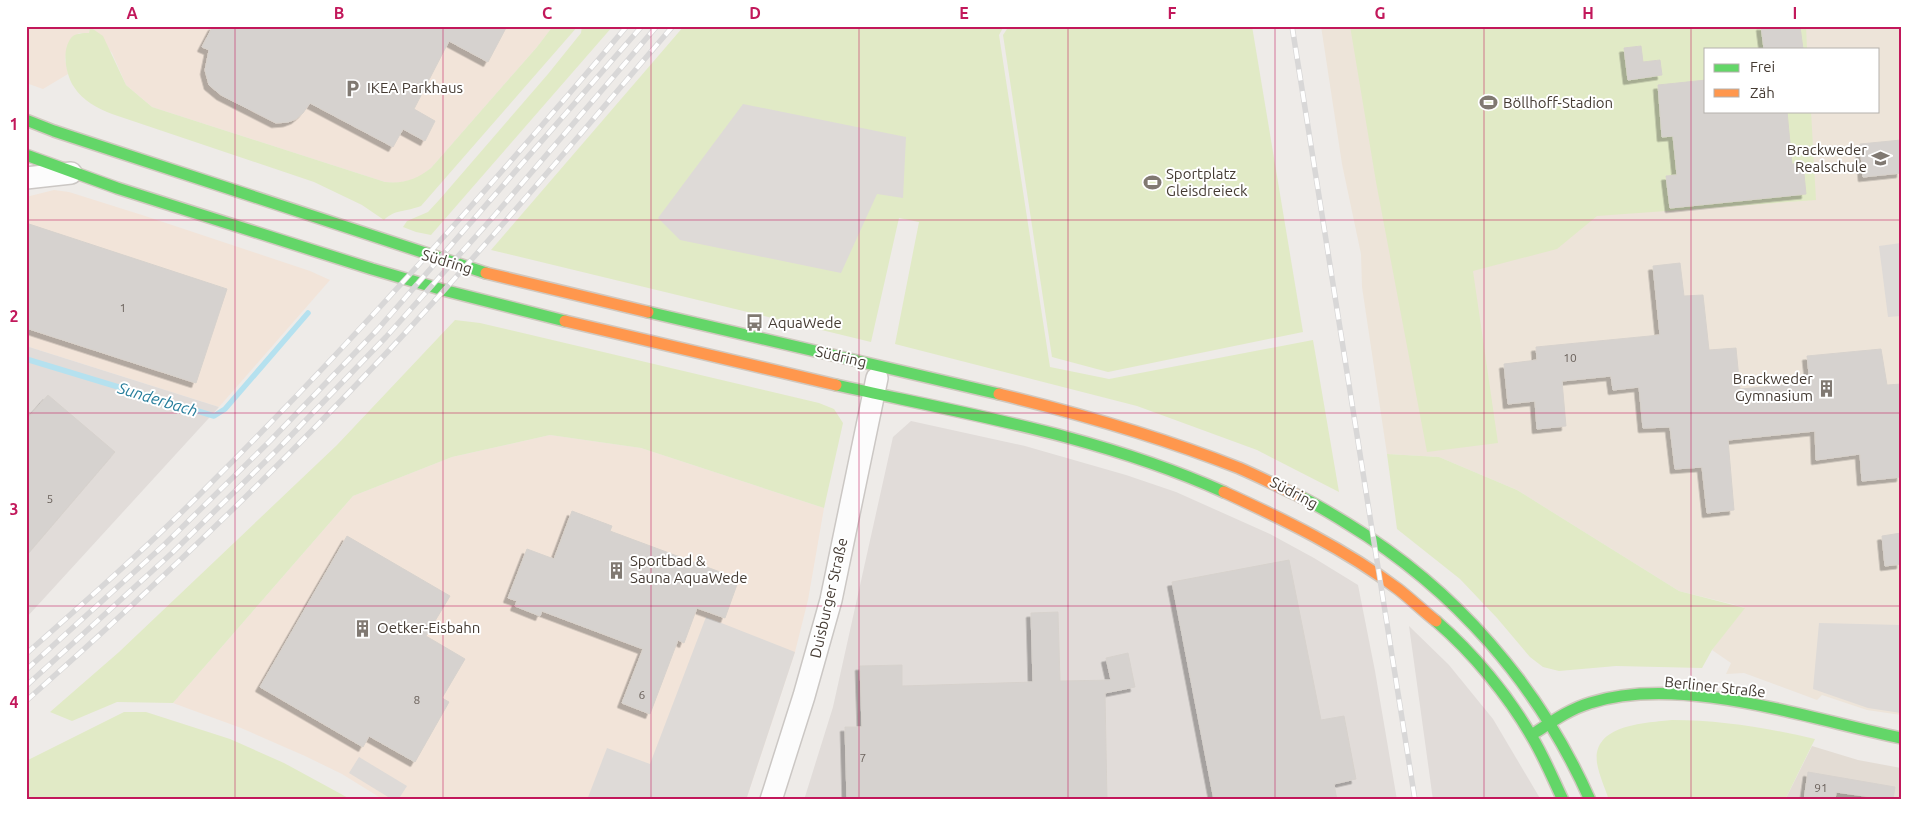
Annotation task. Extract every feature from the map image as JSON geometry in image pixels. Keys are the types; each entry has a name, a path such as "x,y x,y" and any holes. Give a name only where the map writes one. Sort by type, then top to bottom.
{"main road":[{"name":"Südring","path":"26,120 54,131 467,268 1013,397 1143,432 1267,479 1354,525 1399,556 1455,604 1480,630 1522,681 1550,723 1590,800"},
{"name":"Südring","path":"26,155 183,209 377,270 498,305 874,393 1013,422 1080,440 1195,479 1255,504 1337,548 1371,570 1440,623 1472,654 1495,682 1531,736 1563,800"},
{"name":"Berliner Straße","path":"1531,736 1550,723 1584,705 1597,701 1646,695 1681,695 1729,700 1782,710 1901,738"}],"street":[{"path":"26,178 76,172"},
{"name":"Südring","path":"874,393 880,366"},
{"name":"Duisburger Straße","path":"772,800 831,600 874,393"}],"shaded area":[{"path":"26,26 553,26 537,47 431,168 419,177 395,183 385,182 152,107 126,85 112,53 90,27 89,33 79,33 67,46 65,59 68,74 43,89 26,83"},
{"path":"1321,26 1901,27 1901,715 1867,710 1822,695 1817,700 1744,673 1726,674 1731,663 1712,650 1744,607 1679,591 1517,490 1439,457 1387,454 1362,287 1361,254 1342,164"},
{"path":"743,104 906,137 903,198 877,194 841,273 680,240 658,218"},
{"path":"54,190 69,192 142,215 310,271 330,280 219,407 26,346 26,197"},
{"path":"1901,243 1901,316 1888,317 1879,246"},
{"path":"26,346 219,407 26,618"},
{"path":"911,421 1025,446 1126,475 1176,492 1270,534 1358,585 1397,800 804,800 833,707 893,437"},
{"path":"550,435 641,448 824,508 808,600 795,652 746,800 384,800 342,774 305,756 241,728 173,703 353,496 452,457"},
{"path":"706,617 795,652 746,800 587,800 607,748 650,764"},
{"path":"1819,623 1901,625 1901,713 1868,708 1813,689"},
{"path":"1409,626 1449,665 1493,719 1541,800 1433,800"},
{"path":"1812,746 1858,760 1901,768 1901,800 1785,800"},
{"path":"359,757 407,786 398,800 393,800 349,773"}],"green space":[{"path":"553,26 578,26 421,206 397,212 384,220 362,205 314,182 112,114 91,104 78,92 71,82 65,56 71,38 77,34 89,33 90,27 103,36 126,85 152,107 385,182 398,182 415,178 431,168 537,47"},
{"path":"582,26 613,26 431,235 403,227 407,221 428,212 440,199 548,74 581,33"},
{"path":"684,26 1004,26 999,35 1050,367 1109,379 1313,340 1339,492 1257,450 1137,406 895,344 919,222 899,218 871,342 491,250"},
{"name":"Sportplatz Gleisdreieck","path":"1009,26 1252,26 1303,332 1108,372 1052,357 1003,35"},
{"path":"1350,26 1806,26 1807,48 1704,48 1704,112 1811,112 1816,200 1597,216 1557,249 1473,271 1498,443 1427,452 1376,182"},
{"path":"455,320 480,323 819,403 834,409 843,423 824,508 641,448 550,435 452,457 353,496 173,703 117,702 72,721 50,712 119,652 337,445"},
{"path":"1387,454 1439,457 1517,490 1679,591 1745,608 1712,650 1702,668 1616,666 1559,671 1543,667 1530,657 1460,579 1397,529"},
{"path":"124,712 146,712 230,739 284,763 352,800 26,800 26,761"},
{"path":"1672,720 1744,725 1815,739 1785,800 1609,800 1597,763 1598,750 1603,740 1623,728 1649,722"}],"building":[{"name":"IKEA Parkhaus","path":"213,26 507,26 488,62 449,41 414,109 435,121 425,141 403,129 393,147 310,103 296,119 276,123 221,95 209,85 205,70 209,50 202,47"},
{"path":"1761,26 1800,26 1803,48 1764,48"},
{"path":"1641,46 1643,62 1660,60 1662,75 1628,80 1624,48"},
{"path":"1704,80 1704,112 1787,112 1792,164 1803,163 1806,194 1670,208 1666,176 1677,175 1673,136 1662,137 1658,85"},
{"name":"Brackweder Realschule","path":"1901,140 1901,173 1863,177 1860,144"},
{"path":"26,223 227,289 196,383 26,328"},
{"name":"Brackweder Gymnasium","path":"1680,263 1684,296 1703,295 1709,350 1736,348 1740,389 1810,383 1807,356 1881,349 1887,385 1901,384 1901,477 1862,481 1860,454 1816,460 1815,431 1728,440 1734,510 1707,513 1702,467 1675,469 1670,427 1643,428 1639,387 1613,390 1611,376 1562,381 1566,426 1537,429 1535,401 1508,404 1504,364 1537,360 1536,347 1660,335 1653,266"},
{"path":"48,395 115,452 26,556 26,420"},
{"name":"Sportbad & Sauna AquaWede","path":"572,511 612,526 610,531 739,579 725,618 697,608 684,643 678,640 650,714 622,703 643,649 542,611 540,616 515,606 517,601 508,598 527,549 554,559"},
{"path":"1901,533 1901,564 1885,566 1882,536"},
{"name":"Oetker-Eisbahn","path":"347,536 450,596 426,636 465,659 442,698 449,702 415,762 369,736 363,747 260,687"},
{"path":"1289,560 1321,720 1344,716 1356,779 1334,784 1337,800 1214,800 1172,582"},
{"path":"1058,612 1060,681 1111,680 1106,658 1128,653 1135,687 1105,693 1107,800 847,800 845,727 862,727 860,666 902,665 902,686 1033,682 1031,613"},
{"path":"1808,772 1895,787 1893,800 1836,792 1835,800 1804,800"}],"waterway":[{"name":"Sunderbach","path":"26,359 214,416 225,409 308,313"}],"railway":[{"path":"26,654 165,529 264,430 423,260 627,26"},
{"path":"26,670 164,545 270,441 378,329 642,26"},
{"path":"26,686 172,553 278,449 386,337 494,216 657,26"},
{"path":"26,701 215,527 306,437 465,267 673,26"},
{"path":"1292,26 1415,800"}],"traffic: fast":[{"path":"26,120 54,131 486,273"},
{"path":"26,155 117,188 372,269 447,291 565,321"},
{"path":"648,312 999,394"},
{"path":"836,385 1033,428 1081,441 1177,473 1224,492"},
{"path":"1301,497 1342,520 1424,578 1490,643 1519,679 1546,718 1590,800"},
{"path":"1436,621 1450,633 1489,675 1523,721 1563,800"},
{"path":"1536,732 1569,712 1590,703 1626,695 1664,694 1704,696 1745,702 1901,738"}],"traffic: slow":[{"path":"486,273 648,312"},
{"path":"565,321 836,385"},
{"path":"999,394 1090,418 1180,446 1239,468 1301,497"},
{"path":"1224,492 1292,524 1336,548 1378,574 1436,621"}],"place":[{"name":"IKEA Parkhaus","path":"353,88"},
{"name":"Böllhoff-Stadion","path":"1489,103"},
{"name":"Brackweder Realschule","path":"1881,159"},
{"name":"Sportplatz Gleisdreieck","path":"1152,183"},
{"name":"AquaWede","path":"754,323"},
{"name":"Brackweder Gymnasium","path":"1827,388"},
{"name":"Sportbad & Sauna AquaWede","path":"616,570"},
{"name":"Oetker-Eisbahn","path":"363,628"}]}
